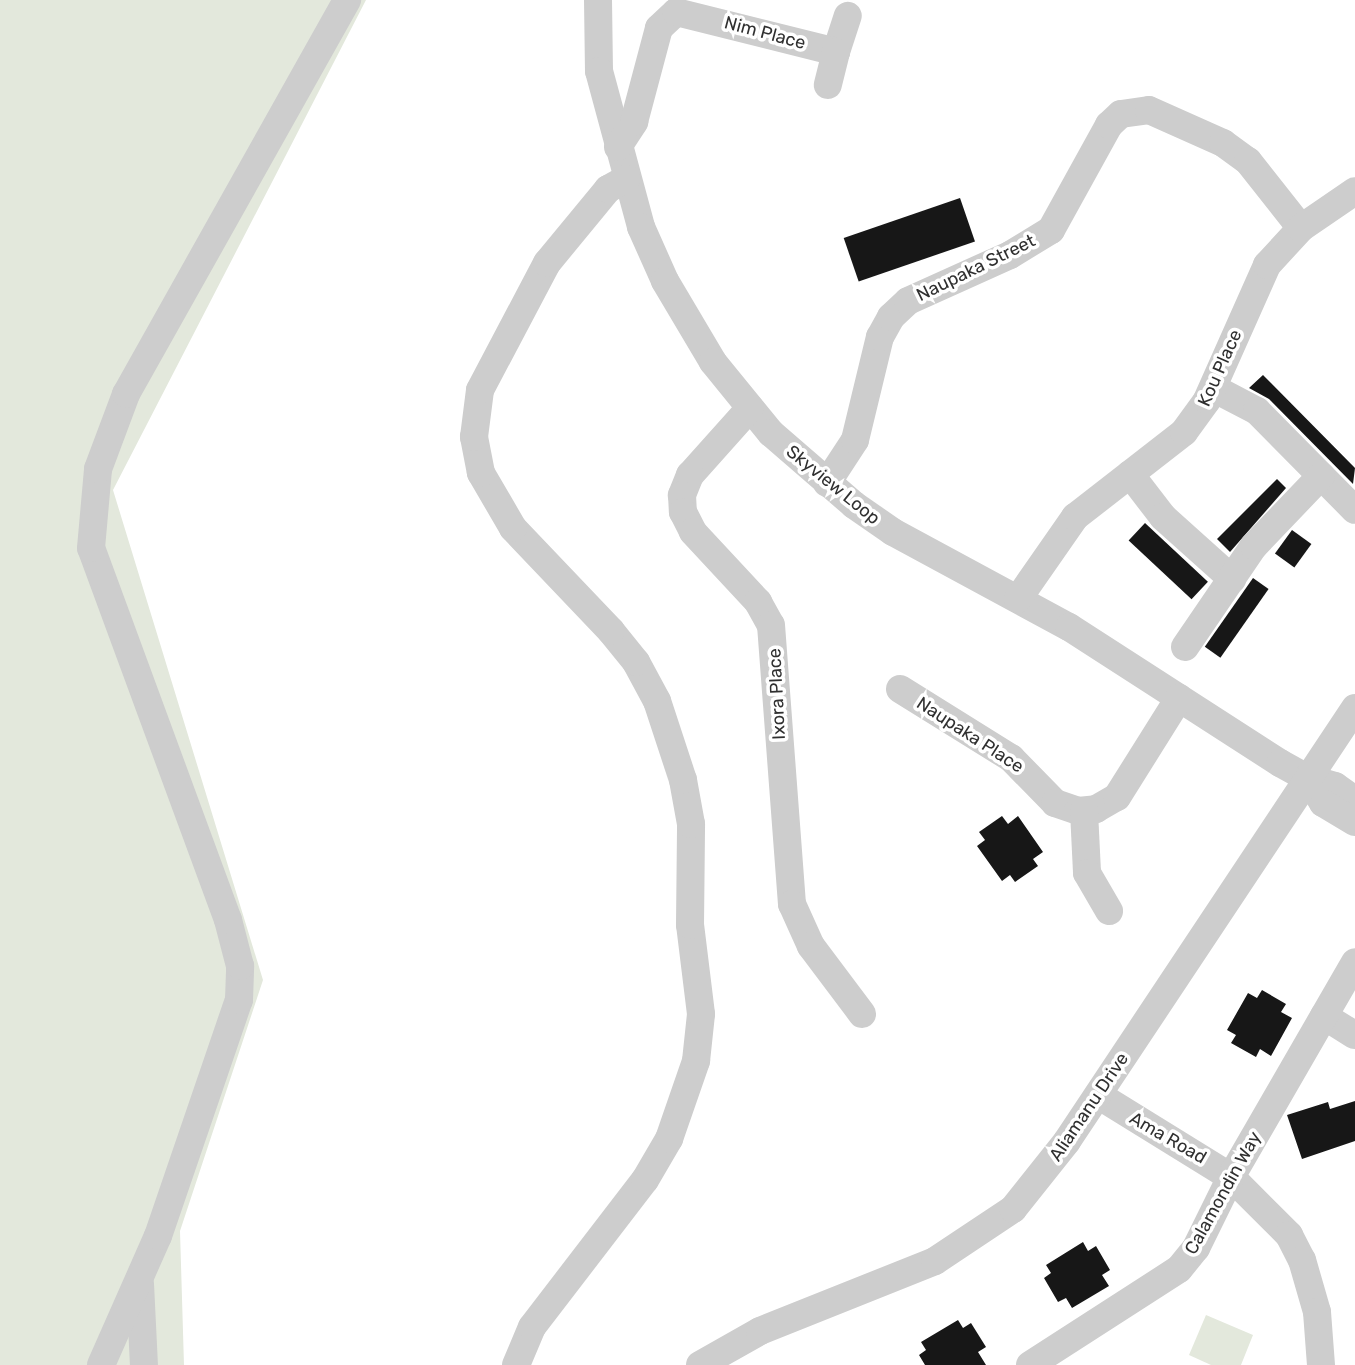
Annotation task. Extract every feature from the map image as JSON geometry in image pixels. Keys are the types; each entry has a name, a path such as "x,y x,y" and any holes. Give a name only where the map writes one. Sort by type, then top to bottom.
{"street":[{"path":"101,1365 140,1278 239,1000 240,966 228,920 91,548 98,469 126,394 347,0"},
{"name":"Skyview Loop","path":"598,0 599,71 641,227 675,299 713,362 792,455 893,531 1017,599 1307,778"},
{"name":"Nim Place","path":"618,146 634,122 659,28 674,13 691,13 836,52"},
{"path":"828,85 848,16"},
{"name":"Naupaka Street","path":"827,483 855,440 880,337 891,317 908,301 1010,256 1051,230 1107,129 1121,114 1149,110 1223,143 1253,167 1301,228"},
{"path":"516,1365 532,1327 646,1180 669,1139 696,1061 701,1014 690,925 691,824 683,780 657,701 636,662 611,631 513,528 481,473 474,437 480,390 547,263 608,189 626,179"},
{"name":"Kou Place","path":"1017,599 1075,517 1184,432 1213,388 1257,283 1279,249 1301,228 1355,191"},
{"path":"1213,388 1249,405 1355,510"},
{"name":"Ixora Place","path":"750,408 690,475 682,495 683,512 693,531 758,602 771,625 792,904 811,946 862,1014"},
{"path":"1130,474 1163,517 1232,579"},
{"path":"1185,647 1254,547 1321,476"},
{"name":"Naupaka Place","path":"900,689 1012,758 1055,803 1084,811"},
{"path":"1109,911 1087,873 1084,811 1108,804 1121,792 1179,698"},
{"name":"Aliamanu Drive","path":"700,1365 760,1331 935,1261 993,1226 1051,1164 1355,708"},
{"path":"1307,778 1335,786 1355,800"},
{"path":"1307,778 1323,803 1355,822"},
{"name":"Calamondin Way","path":"1030,1365 1179,1269 1196,1248 1231,1177 1355,962"},
{"path":"1324,1016 1355,1035"},
{"name":"Ama Road","path":"1098,1096 1231,1177 1270,1213 1302,1261 1317,1312 1321,1365"},
{"path":"140,1278 144,1365"}],"shaded area":[{"path":"0,0 366,0 113,490 263,980 180,1231 184,1365 0,1365"},
{"path":"1206,1315 1253,1335 1241,1365 1211,1365 1189,1355"}],"building":[{"path":"960,198 975,241 859,282 844,238"},
{"path":"1263,375 1355,468 1353,484 1269,399 1249,388"},
{"path":"1277,479 1286,488 1230,552 1217,539"},
{"path":"1145,523 1208,582 1192,599 1129,541"},
{"path":"1292,530 1311,544 1294,568 1275,553"},
{"path":"1253,578 1269,589 1220,658 1205,647"},
{"path":"1002,816 1008,824 1018,816 1043,852 1033,859 1038,866 1015,882 1010,875 1002,881 977,846 985,840 979,832"},
{"path":"1262,990 1286,1004 1281,1012 1292,1018 1271,1056 1260,1049 1256,1057 1231,1043 1236,1035 1227,1030 1248,993 1257,998"},
{"path":"1355,1101 1355,1141 1302,1159 1287,1115 1328,1102 1330,1109"},
{"path":"1083,1242 1088,1251 1096,1246 1110,1270 1102,1275 1109,1286 1072,1308 1066,1298 1058,1302 1044,1278 1051,1273 1046,1265"},
{"path":"958,1320 963,1328 971,1323 986,1347 978,1352 986,1365 925,1365 919,1355 926,1350 921,1342"}]}
